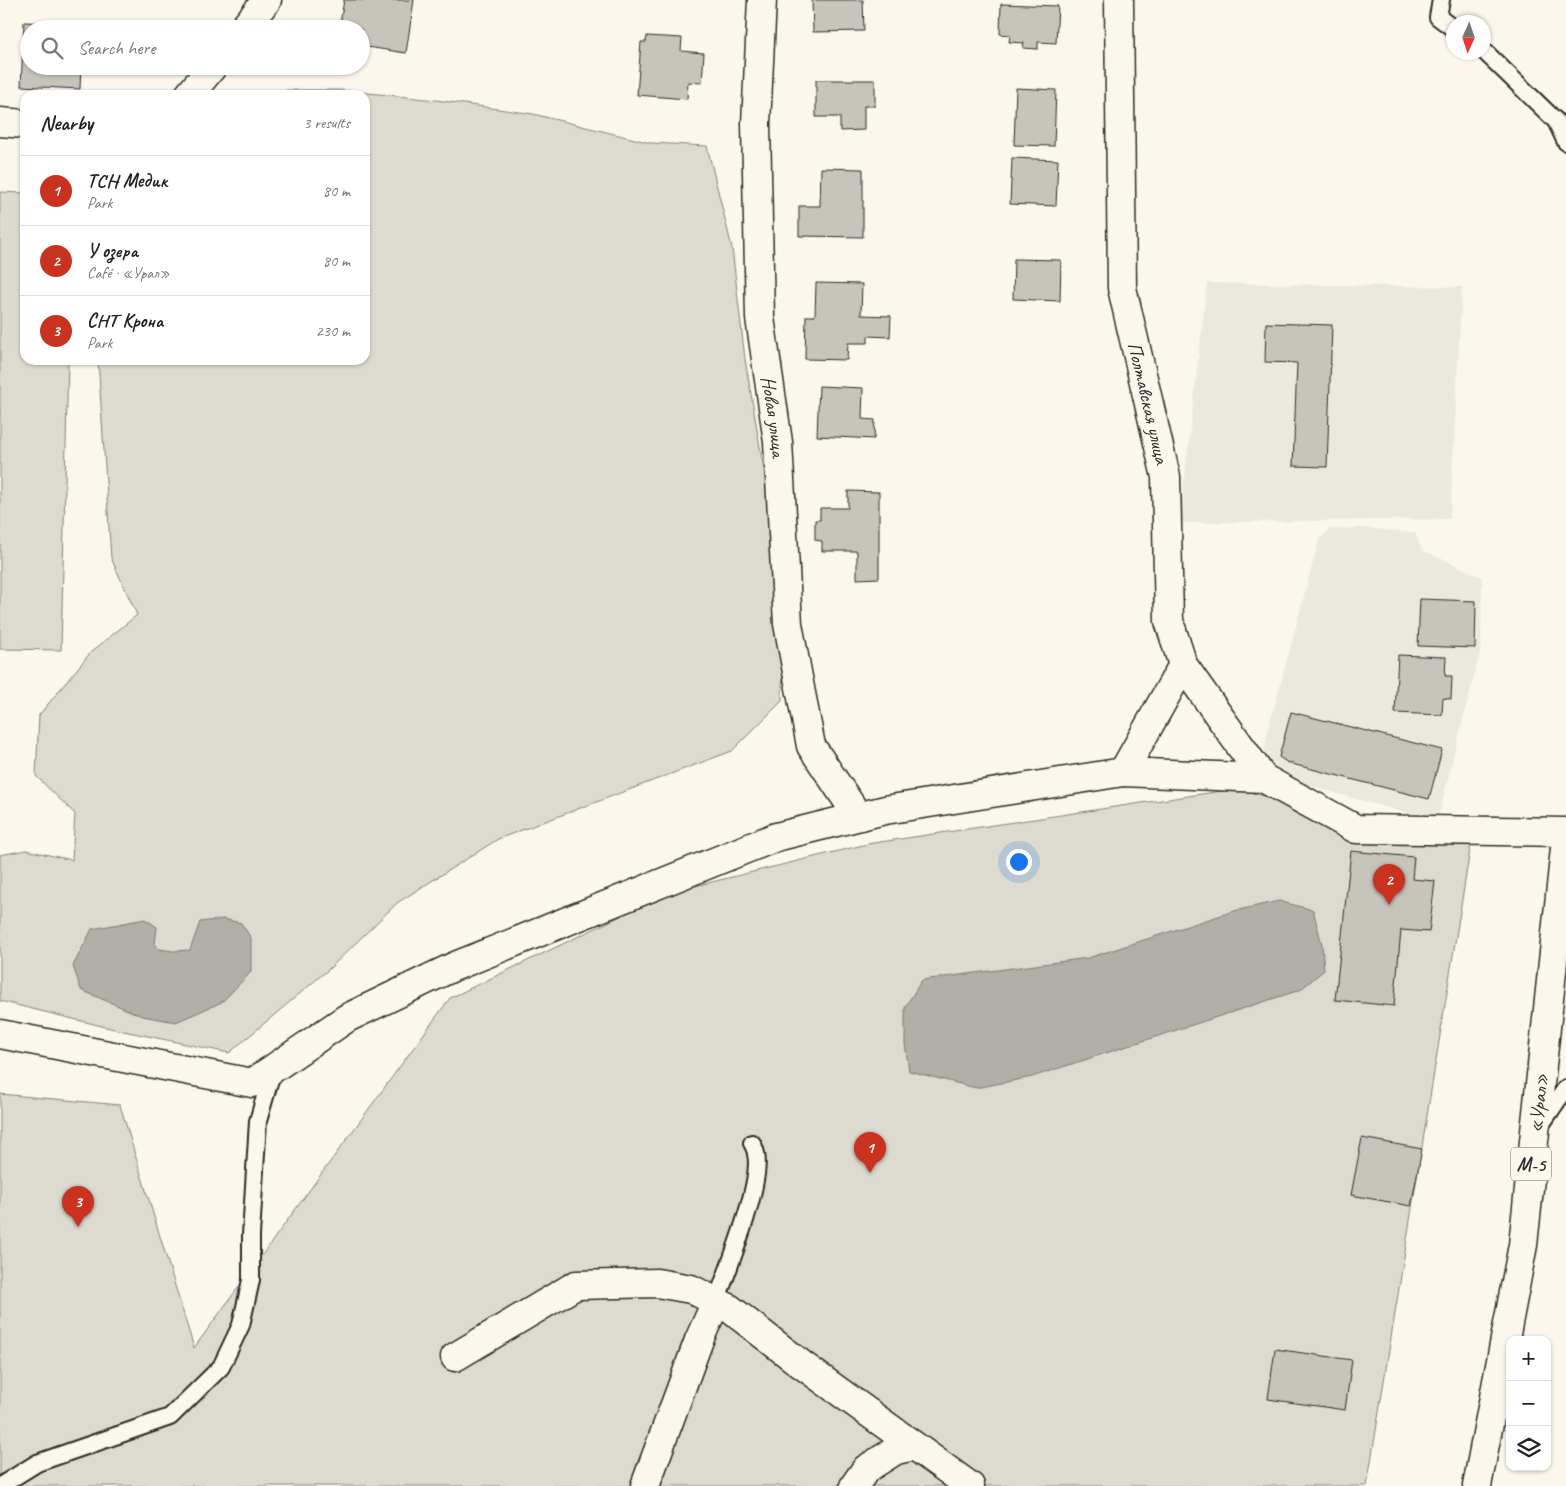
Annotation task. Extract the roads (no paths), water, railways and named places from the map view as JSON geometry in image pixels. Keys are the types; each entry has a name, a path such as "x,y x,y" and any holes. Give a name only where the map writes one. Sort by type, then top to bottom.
{"main road":[{"path":"251,20 267,0"},
{"name":"Новая улица","path":"762,0 756,124 760,318 778,442 788,624 811,746 858,816"},
{"name":"Полтавская улица","path":"1118,0 1122,288 1166,477 1168,621 1183,665 1263,778"},
{"path":"193,90 206,75"},
{"path":"0,122 20,124"},
{"path":"1123,772 1183,665"},
{"path":"0,1034 252,1083 347,1018 453,967 776,837 884,810 1123,772 1263,778 1356,829 1566,832"},
{"name":"«Урал»","path":"1477,1486 1522,1245 1566,838"},
{"path":"455,1357 576,1285 656,1283 690,1289 730,1308 800,1364 970,1486"},
{"path":"645,1486 699,1340 716,1302"},
{"path":"854,1486 866,1470 896,1450 914,1446"}],"lane":[{"path":"1441,0 1438,17 1446,23"},
{"path":"1491,59 1556,122 1566,142"},
{"path":"0,1486 37,1463 170,1417 222,1367 241,1325 251,1280 251,1235 258,1121 273,1069"},
{"path":"1534,1135 1566,1088"},
{"path":"716,1302 733,1256 755,1183 757,1155 752,1143"}],"place":[{"name":"У озера","path":"1389,905"},
{"name":"ТСН Медик","path":"870,1173"},
{"name":"СНТ Крона","path":"78,1227"}]}
